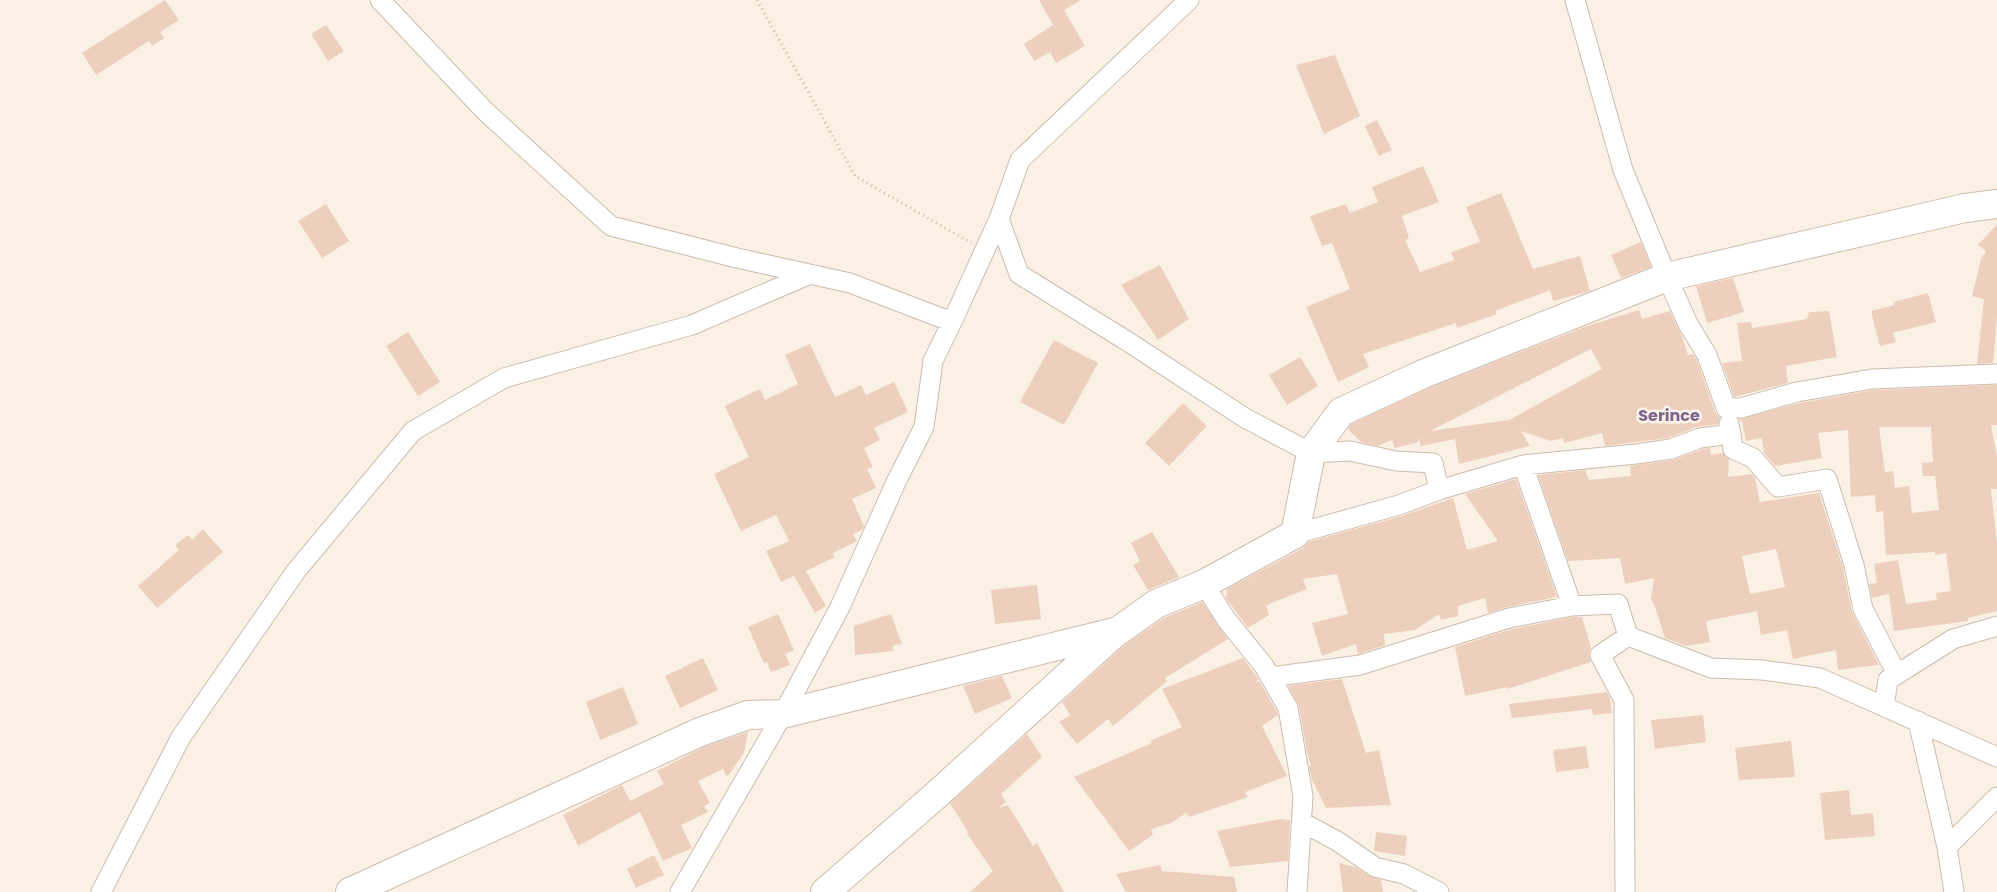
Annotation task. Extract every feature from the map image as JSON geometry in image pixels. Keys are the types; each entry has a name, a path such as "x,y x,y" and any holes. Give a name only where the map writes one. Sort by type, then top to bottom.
{"street":[{"path":"380,0 486,112 611,226 737,258 850,283 952,322"},
{"path":"680,892 783,714 840,607 897,480 924,428 933,361 999,219 1020,160 1189,0"},
{"path":"1575,0 1623,170 1688,324 1707,355 1726,408 1734,449 1753,458 1778,488 1827,479 1854,565 1863,610 1897,674"},
{"path":"1295,534 1311,453 1341,412 1423,374 1667,277 1965,208 1997,204"},
{"path":"999,219 1019,274 1130,343 1244,418 1311,453 1350,452 1396,461 1433,463 1439,490"},
{"path":"101,892 180,737 296,570 413,431 504,378 692,325 810,274"},
{"path":"1726,408 1741,408 1797,392 1872,379 1997,374"},
{"path":"826,892 1118,631 1156,604 1204,584 1295,534 1399,505 1439,490 1523,465 1671,449 1700,438 1731,434"},
{"path":"1523,465 1572,606"},
{"path":"1204,584 1226,619 1264,666 1288,708 1303,796 1298,892"},
{"path":"1270,677 1360,664 1509,618 1572,606 1618,604 1628,636"},
{"path":"1884,706 1888,680 1953,639 1997,626"},
{"path":"350,892 700,732 748,715 783,714 1118,631"},
{"path":"1628,636 1711,668 1762,670 1820,678 1997,757"},
{"path":"1625,892 1624,700 1600,655 1628,636"},
{"path":"1918,721 1947,847 1954,892"},
{"path":"1947,847 1997,798"},
{"path":"1302,822 1337,841 1375,867 1404,874 1433,887 1439,892"}],"path":[{"path":"757,0 855,176 984,251"}],"building":[{"path":"165,0 179,20 160,32 164,38 152,46 149,41 96,75 82,53"},
{"path":"1039,0 1081,0 1064,10 1085,46 1056,63 1050,52 1034,61 1024,44 1053,25"},
{"path":"326,25 344,51 328,61 311,34"},
{"path":"1335,55 1360,116 1324,134 1296,65"},
{"path":"1377,120 1392,150 1379,156 1365,126"},
{"path":"1423,166 1439,202 1402,216 1409,238 1405,240 1420,272 1454,260 1451,252 1480,242 1466,207 1501,193 1533,269 1580,256 1590,291 1553,301 1550,290 1495,311 1497,314 1457,328 1456,323 1363,354 1369,367 1338,382 1306,307 1350,289 1332,243 1322,246 1310,216 1346,204 1350,213 1378,202 1372,187"},
{"path":"326,204 349,241 322,258 298,221"},
{"path":"1997,224 1997,317 1993,363 1977,364 1984,299 1972,296 1981,259 1986,251 1978,245"},
{"path":"1641,242 1651,267 1621,278 1611,255"},
{"path":"1160,265 1189,319 1158,340 1121,285"},
{"path":"1733,278 1744,312 1707,323 1696,286"},
{"path":"1928,293 1936,322 1893,333 1896,342 1880,346 1871,311 1894,305 1894,302"},
{"path":"1639,310 1642,319 1670,311 1688,355 1693,354 1697,360 1715,412 1720,418 1718,424 1696,427 1668,438 1605,446 1602,433 1564,443 1563,438 1551,441 1521,431 1530,446 1459,464 1455,439 1421,446 1418,437 1418,442 1395,448 1392,440 1378,446 1361,442 1348,429 1351,424 1429,388 1587,326","holes":["1591,349 1602,369 1509,420 1430,431"]},
{"path":"1829,311 1837,357 1786,366 1788,383 1734,397 1722,363 1742,361 1737,323 1751,322 1752,328 1807,319 1809,312"},
{"path":"408,332 440,382 418,396 386,346"},
{"path":"1054,340 1098,363 1064,425 1020,402"},
{"path":"810,344 835,397 861,385 866,395 894,382 908,412 874,428 880,440 864,448 873,467 867,469 876,488 852,499 864,526 862,530 853,534 857,541 833,553 835,557 806,571 826,606 815,613 794,576 781,582 766,551 789,541 776,515 741,531 714,474 749,457 725,406 760,389 765,400 798,384 785,355"},
{"path":"1300,357 1318,386 1287,405 1269,375"},
{"path":"1997,385 1997,425 1991,425 1997,456 1997,489 1991,489 1997,543 1997,611 1968,618 1968,621 1894,631 1889,594 1872,598 1869,584 1877,583 1874,564 1898,560 1906,604 1937,600 1936,593 1951,591 1946,553 1935,555 1935,552 1886,555 1883,511 1876,512 1875,495 1851,497 1848,430 1818,433 1822,458 1775,466 1764,453 1762,438 1746,441 1742,421 1739,419 1800,403 1873,390","holes":["1879,427 1931,427 1933,462 1922,463 1923,476 1935,476 1939,510 1912,513 1909,486 1895,488 1893,471 1885,472"]},
{"path":"1183,403 1207,426 1169,466 1145,443"},
{"path":"1710,448 1711,455 1723,453 1729,459 1728,477 1752,474 1755,478 1760,502 1819,493 1843,568 1852,612 1879,665 1838,670 1836,650 1793,659 1787,630 1761,635 1757,611 1706,621 1710,642 1686,646 1665,638 1651,599 1654,578 1625,584 1620,558 1568,561 1538,475 1585,470 1589,480 1631,476 1630,466 1673,460","holes":["1776,549 1785,587 1750,594 1742,556"]},
{"path":"1516,479 1557,597 1507,607 1488,613 1485,598 1458,606 1458,616 1441,620 1439,614 1415,630 1384,634 1385,645 1358,654 1356,644 1322,656 1312,623 1348,614 1337,574 1303,579 1307,589 1266,605 1269,615 1248,628 1226,598 1227,589 1303,548 1308,542 1402,516 1453,498 1467,550 1498,541 1465,494"},
{"path":"203,529 223,552 157,608 138,586 179,550 175,545 188,535 192,540"},
{"path":"1152,532 1179,577 1148,590 1133,565 1140,561 1131,543"},
{"path":"1037,585 1041,619 995,624 991,590"},
{"path":"1202,602 1228,639 1165,678 1167,681 1113,726 1108,719 1077,744 1059,722 1070,715 1062,702 1126,644 1164,618"},
{"path":"778,614 794,650 785,654 790,665 771,672 767,662 764,663 748,627"},
{"path":"891,614 902,644 893,645 893,651 855,655 854,626"},
{"path":"1573,617 1582,617 1591,648 1589,655 1591,662 1507,689 1507,687 1465,696 1455,647 1512,629"},
{"path":"703,658 718,690 680,708 665,676"},
{"path":"1243,658 1259,680 1254,682 1260,682 1277,712 1278,715 1262,726 1287,776 1245,792 1248,797 1189,817 1186,813 1171,823 1151,829 1153,835 1129,851 1074,777 1152,743 1150,741 1182,727 1162,689"},
{"path":"1002,676 1012,698 975,714 963,686"},
{"path":"1342,679 1366,753 1379,750 1391,805 1326,808 1312,780 1299,706 1288,686"},
{"path":"623,687 638,724 600,740 586,702"},
{"path":"1607,692 1610,698 1612,713 1593,715 1592,709 1512,718 1509,704"},
{"path":"1703,715 1706,742 1655,749 1651,720"},
{"path":"748,732 744,753 727,777 723,769 698,781 710,803 704,806 708,812 681,825 692,848 663,861 640,812 578,846 563,815 622,785 630,801 664,784 657,771 706,746"},
{"path":"1027,734 1042,757 1001,794 1006,802 998,808 1008,805 1033,846 1037,843 1064,892 970,892 993,871 967,834 968,832 950,803"},
{"path":"1791,741 1795,777 1739,780 1735,748"},
{"path":"1586,746 1589,768 1556,772 1553,750"},
{"path":"1849,790 1851,815 1873,813 1875,836 1825,840 1820,793"},
{"path":"1280,819 1290,820 1288,861 1230,867 1217,831"},
{"path":"1376,832 1407,836 1405,856 1374,851"},
{"path":"654,855 664,875 636,888 627,869"},
{"path":"1339,863 1355,867 1369,876 1381,880 1383,892 1343,892"},
{"path":"1160,865 1162,871 1234,877 1237,892 1126,892 1116,874"}],"district":[{"name":"Serince","path":"1669,415"}]}
